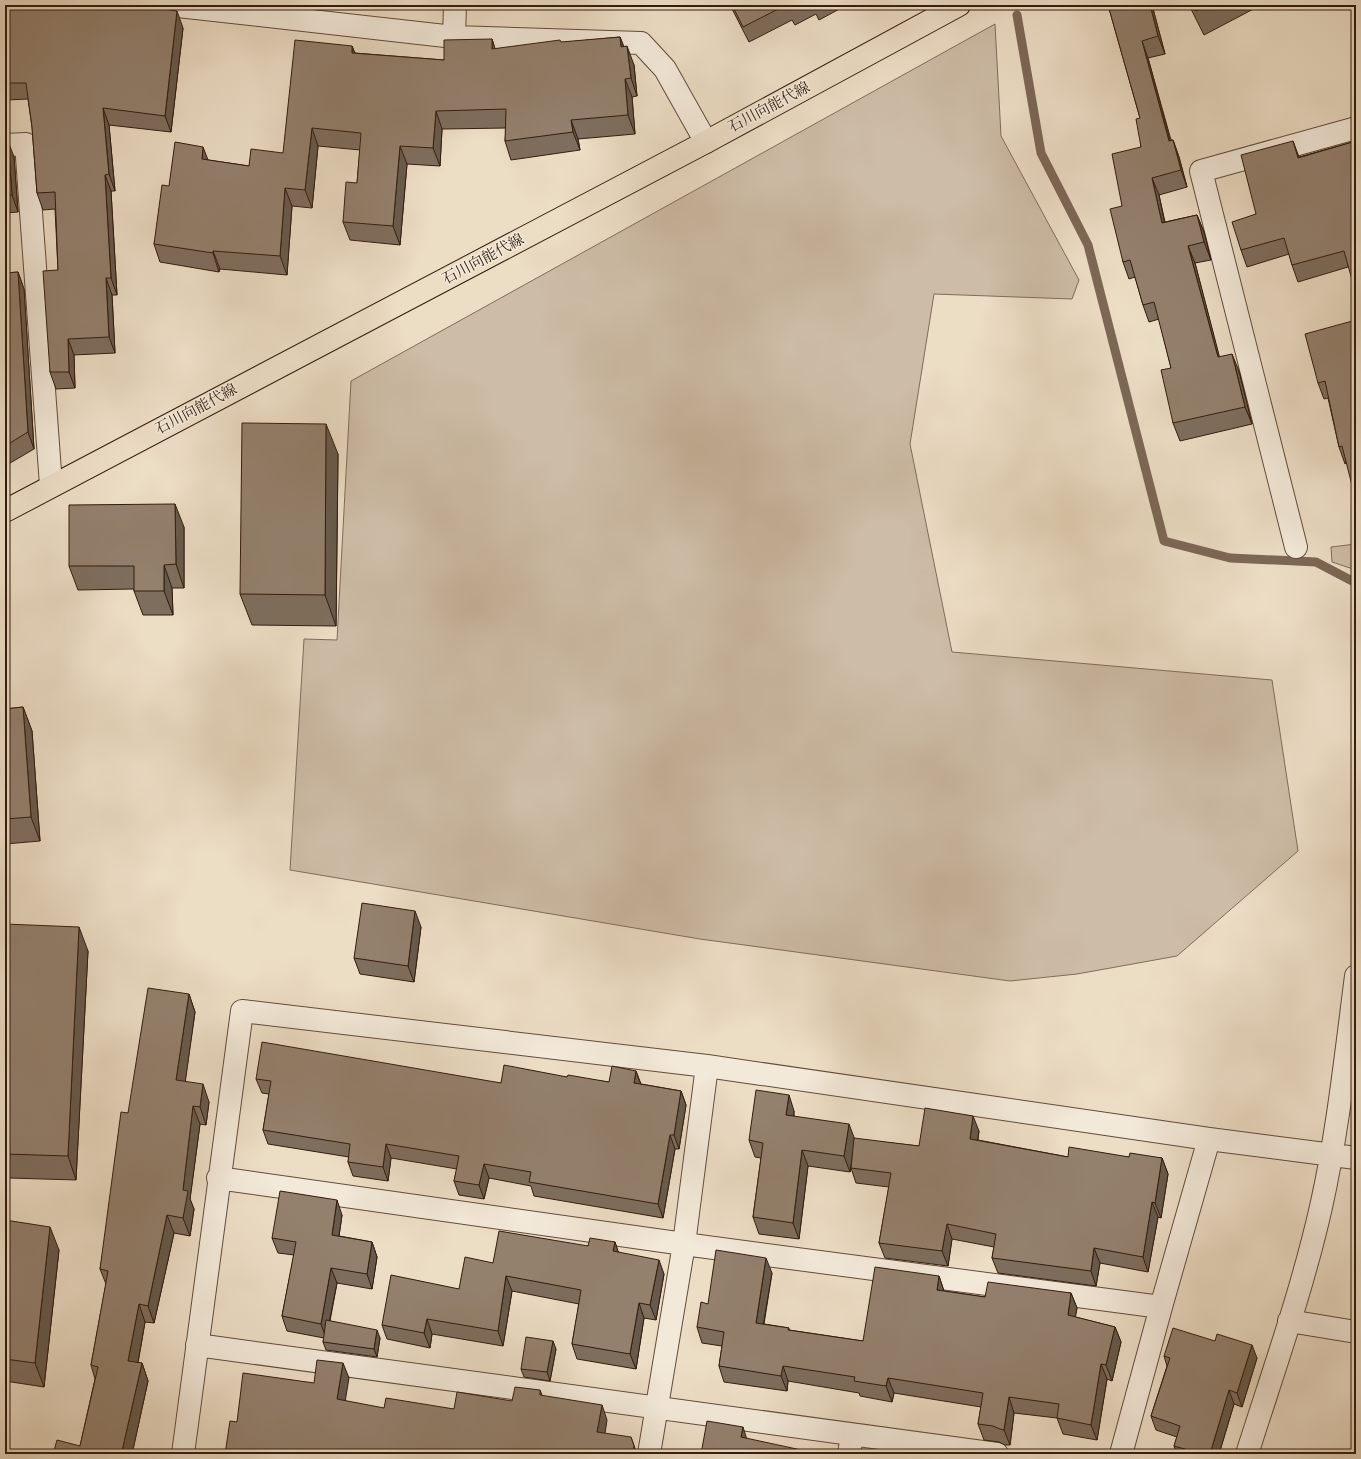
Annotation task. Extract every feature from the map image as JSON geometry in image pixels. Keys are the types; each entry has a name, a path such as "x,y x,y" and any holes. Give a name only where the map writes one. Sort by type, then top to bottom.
{"main road":[{"name":"石川向能代線","path":"5,510 706,142 949,8"}],"street":[{"path":"169,5 454,37 641,44 665,70 706,142"},
{"path":"454,37 455,5"},
{"path":"1296,547 1201,170 1356,128"},
{"path":"5,145 26,144 51,485"},
{"path":"1247,1454 1290,1320 1321,1207 1332,1155 1355,989"},
{"path":"183,1454 218,1178 242,1011 707,1066 1209,1139 1356,1158"},
{"path":"649,1454 684,1244 707,1066"},
{"path":"1121,1454 1209,1139"},
{"path":"218,1178 684,1244 1161,1307"},
{"path":"1290,1320 1356,1332"},
{"path":"197,1346 656,1408 850,1444 997,1454"}],"shaded area":[{"path":"995,24 1001,136 1079,280 1072,299 934,294 910,444 952,652 1272,680 1298,851 1177,956 1077,974 1010,981 700,939 290,870 304,639 337,640 351,381"},
{"path":"1356,544 1356,570 1332,562 1331,547"}],"building":[{"path":"5,5 140,5 177,11 165,116 103,108 109,174 105,175 111,278 106,278 109,337 68,339 69,372 50,372 43,271 58,270 55,192 37,193 32,127 26,83 5,83"},
{"path":"732,5 786,5 743,27"},
{"path":"787,5 798,5 789,10"},
{"path":"1108,5 1150,5 1158,36 1142,41 1169,141 1173,140 1181,170 1152,178 1162,223 1197,215 1204,242 1188,246 1218,357 1232,354 1245,407 1173,423 1161,370 1171,368 1154,302 1143,305 1130,260 1123,262 1110,209 1122,206 1112,154 1141,147 1136,119 1140,118"},
{"path":"1192,5 1207,5 1196,11"},
{"path":"620,37 621,47 627,46 631,78 625,79 628,115 571,120 573,132 505,141 506,109 436,111 433,148 400,146 393,226 343,222 346,182 357,183 361,133 312,128 305,190 285,188 280,256 213,251 213,253 154,244 162,185 169,186 175,142 203,147 202,159 249,166 251,149 283,153 295,40 352,46 352,53 444,60 444,40 492,39 492,49 560,40 561,42"},
{"path":"5,140 8,141 12,195 5,196"},
{"path":"1293,141 1298,158 1356,141 1356,294 1344,251 1292,265 1284,238 1241,250 1232,222 1256,214 1241,155"},
{"path":"18,272 28,432 5,446 5,273"},
{"path":"1356,320 1356,501 1342,446 1339,447 1325,381 1318,383 1305,334"},
{"path":"242,423 326,424 325,595 240,594"},
{"path":"175,504 176,564 164,565 164,591 134,591 134,566 69,566 69,505"},
{"path":"23,707 31,817 5,819 5,709"},
{"path":"362,903 415,911 408,966 354,958"},
{"path":"5,924 79,927 68,1156 5,1154"},
{"path":"148,988 189,994 176,1080 203,1084 200,1107 193,1106 183,1190 188,1191 183,1218 167,1215 148,1306 139,1304 128,1361 142,1363 122,1451 120,1451 119,1454 53,1454 57,1440 80,1446 98,1367 91,1365 108,1271 100,1269 121,1112 128,1113"},
{"path":"262,1042 501,1083 504,1065 567,1077 568,1075 609,1082 612,1066 636,1071 634,1083 681,1091 674,1135 670,1135 658,1204 529,1182 531,1172 484,1164 479,1185 454,1181 459,1156 386,1144 383,1167 348,1162 350,1144 263,1130 271,1081 256,1079"},
{"path":"756,1090 789,1095 786,1115 849,1124 844,1156 802,1150 793,1223 753,1217 763,1143 749,1140"},
{"path":"925,1108 973,1116 970,1139 1068,1157 1069,1147 1129,1157 1130,1153 1162,1158 1155,1203 1152,1202 1143,1257 1094,1248 1091,1271 992,1258 996,1234 947,1224 942,1251 879,1243 891,1173 851,1168 854,1138 919,1146"},
{"path":"280,1191 337,1200 332,1235 372,1242 367,1274 331,1268 321,1324 282,1316 296,1242 272,1238"},
{"path":"5,1220 50,1227 35,1363 5,1359"},
{"path":"499,1231 588,1246 590,1238 615,1242 613,1251 659,1260 650,1305 639,1303 630,1354 572,1344 581,1290 506,1276 498,1331 427,1319 424,1333 382,1325 391,1275 459,1289 465,1257 493,1263"},
{"path":"716,1250 766,1258 756,1323 789,1328 788,1330 863,1341 875,1267 939,1276 937,1290 985,1297 988,1282 1071,1293 1068,1315 1115,1327 1106,1365 1101,1364 1091,1425 1057,1418 1059,1404 1009,1397 1004,1430 993,1426 978,1424 983,1393 888,1378 886,1386 854,1381 855,1377 783,1366 781,1376 719,1366 724,1332 697,1327 701,1302 708,1304"},
{"path":"326,1320 377,1330 374,1349 323,1342"},
{"path":"1173,1328 1215,1341 1217,1334 1252,1345 1237,1393 1229,1390 1210,1454 1202,1454 1174,1446 1180,1426 1151,1416 1170,1358 1164,1356"},
{"path":"526,1337 553,1341 547,1372 521,1369"},
{"path":"317,1360 343,1363 337,1399 384,1408 386,1398 454,1409 457,1392 512,1401 515,1387 540,1390 540,1395 602,1405 597,1432 631,1437 634,1446 632,1454 225,1454 230,1421 237,1422 243,1373 314,1383"},
{"path":"707,1421 743,1427 741,1437 820,1454 701,1454"}],"waterway":[{"path":"1017,15 1041,153 1088,245 1164,541 1230,558 1316,562 1356,583"}]}
